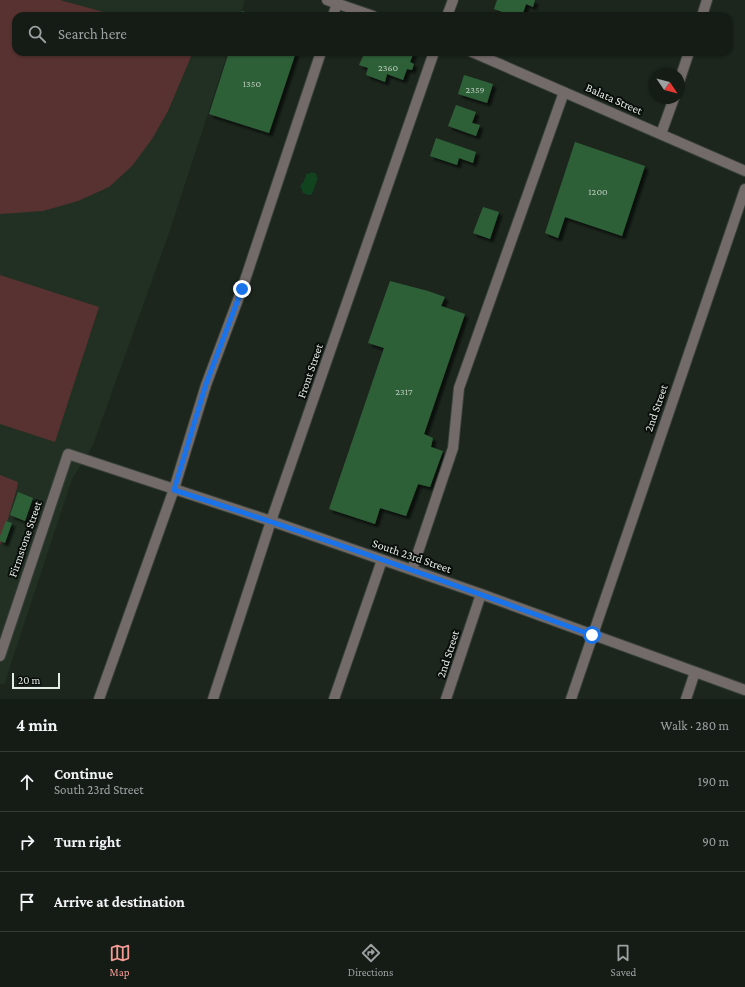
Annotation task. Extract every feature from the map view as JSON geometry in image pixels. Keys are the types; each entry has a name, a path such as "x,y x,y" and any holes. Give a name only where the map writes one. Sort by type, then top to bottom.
{"street":[{"path":"327,0 360,12"},
{"path":"448,12 453,0"},
{"path":"703,12 707,0"},
{"path":"334,12 337,4"},
{"path":"99,699 174,490 206,384 242,289 320,56"},
{"name":"Front Street","path":"213,699 271,521 433,56"},
{"name":"Balata Street","path":"481,56 745,171"},
{"path":"684,68 688,56"},
{"path":"412,570 453,448 459,388 564,92"},
{"path":"661,134 672,104"},
{"name":"2nd Street","path":"571,699 745,189"},
{"name":"South 23rd Street","path":"68,454 271,521 481,594 745,690"},
{"name":"Firmstone Street","path":"0,656 68,454"},
{"path":"334,699 382,560"},
{"name":"2nd Street","path":"446,699 481,594"},
{"path":"686,699 695,672"}],"shaded area":[{"path":"0,0 245,0 241,12 12,12 12,56 227,56 170,230 93,445 72,479 4,685 0,684"},
{"path":"0,0 60,0 104,12 12,12 12,56 191,56 168,111 152,139 132,166 109,187 78,201 43,211 0,214"},
{"path":"311,172 317,174 316,176 318,178 312,194 309,195 303,193 302,188 300,187 307,173 309,174"},
{"path":"0,275 99,307 55,442 0,424"},
{"path":"0,475 18,482 0,546"}],"building":[{"path":"497,0 535,0 533,7 526,4 523,12 502,12 494,9"},
{"path":"228,56 295,56 269,133 209,114"},
{"path":"363,56 412,56 410,62 414,64 412,70 407,69 403,80 387,74 385,82 366,75 368,68 359,65"},
{"path":"464,75 493,84 487,103 458,94"},
{"path":"456,105 476,112 472,123 480,125 476,136 448,126"},
{"path":"436,138 476,152 473,163 459,158 457,165 430,156"},
{"path":"575,142 645,166 622,236 565,217 558,238 545,233"},
{"path":"483,207 499,212 490,239 473,233"},
{"path":"390,281 445,297 441,306 465,314 424,434 433,438 431,447 443,451 430,487 418,484 406,516 380,508 375,524 329,509 384,348 368,343"},
{"path":"18,492 33,498 25,521 10,515"},
{"path":"6,521 12,523 5,543 0,541 0,536"}],"route":[{"path":"242,289 206,384 174,490 271,521 481,594 592,635"}]}
